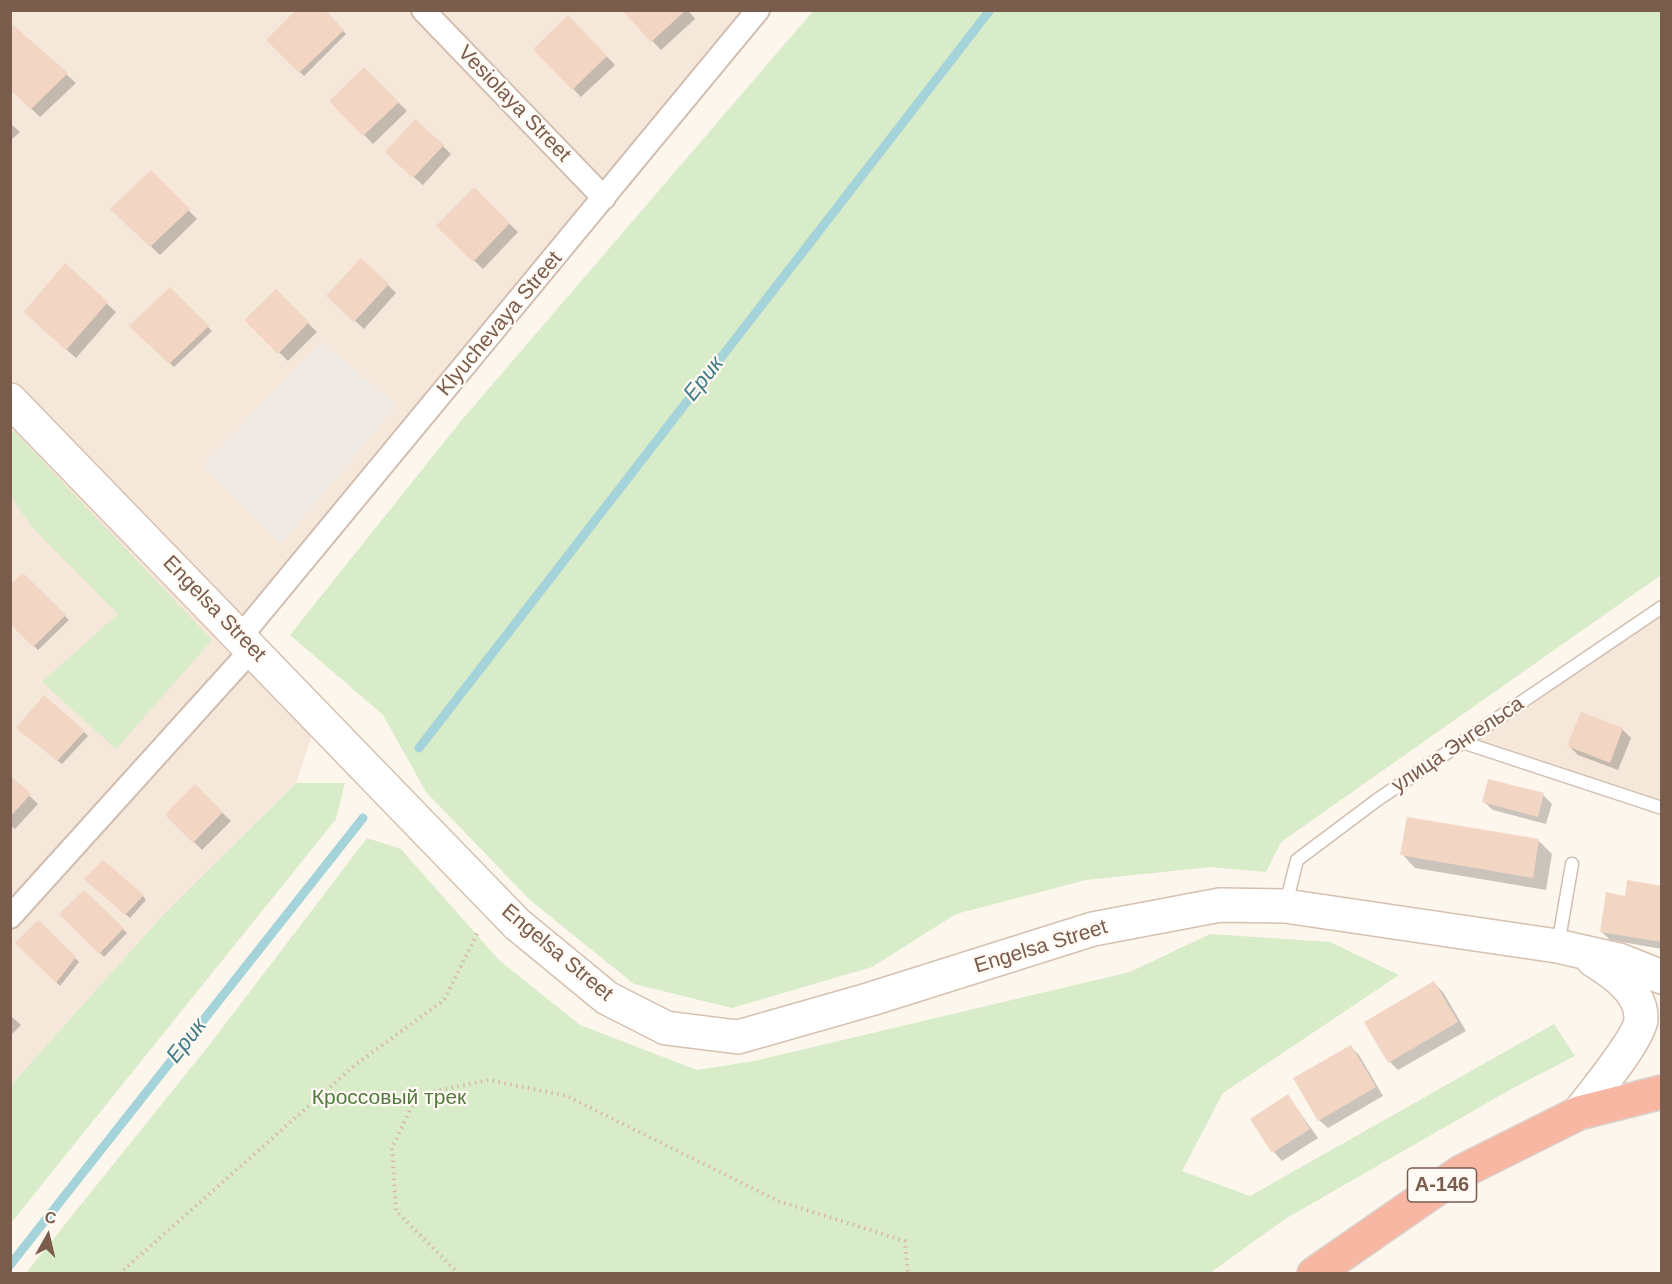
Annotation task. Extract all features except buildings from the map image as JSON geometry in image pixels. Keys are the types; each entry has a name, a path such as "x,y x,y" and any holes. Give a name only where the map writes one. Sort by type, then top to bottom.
{"highway":[{"name":"А-146","path":"1314,1274 1461,1172 1579,1113 1662,1092"}],"street":[{"name":"Vesiolaya Street","path":"423,10 604,198"},
{"name":"Klyuchevaya Street","path":"10,917 247,642 758,10"},
{"name":"Engelsa Street","path":"10,400 247,642 517,924 607,998 666,1028 738,1037 871,999 1093,929 1220,904 1286,906 1567,948 1619,960 1662,977"},
{"name":"Engelsa Street","path":"1567,948 1612,972 1635,995 1641,1020 1633,1038 1579,1113"}],"lane":[{"name":"улица Энгельса","path":"1286,906 1297,860 1377,800 1662,608"},
{"path":"1462,742 1662,808"},
{"path":"1567,948 1572,864"}],"path":[{"path":"119,1274 355,1065 444,1000 494,900"},
{"path":"459,1274 396,1211 392,1148 417,1095 489,1080 567,1096 778,1201 905,1241 908,1274"}],"shaded area":[{"path":"11,11 756,11 241,636 318,717 296,783 163,915 11,1085"},
{"path":"321,342 397,405 281,544 203,466"},
{"path":"1661,607 1661,808 1462,742"}],"green space":[{"path":"813,11 1661,11 1661,575 1281,842 1266,872 1211,867 1086,880 956,914 872,967 732,1008 634,984 531,901 426,792 383,715 290,635 461,421"},
{"path":"14,431 212,640 116,749 42,682 118,614 32,527 11,497 11,435"},
{"path":"296,783 345,783 336,819 11,1223 11,1085 163,915"},
{"name":"Кроссовый трек","path":"367,838 401,849 499,960 580,1025 697,1070 754,1061 1130,972 1210,934 1330,942 1399,975 1223,1093 1182,1171 1250,1196 1554,1024 1575,1056 1513,1088 1285,1219 1210,1273 26,1273 210,1044"}],"waterway":[{"name":"Ерик","path":"419,748 990,10"},
{"name":"Ерик","path":"10,1265 363,818"}]}
